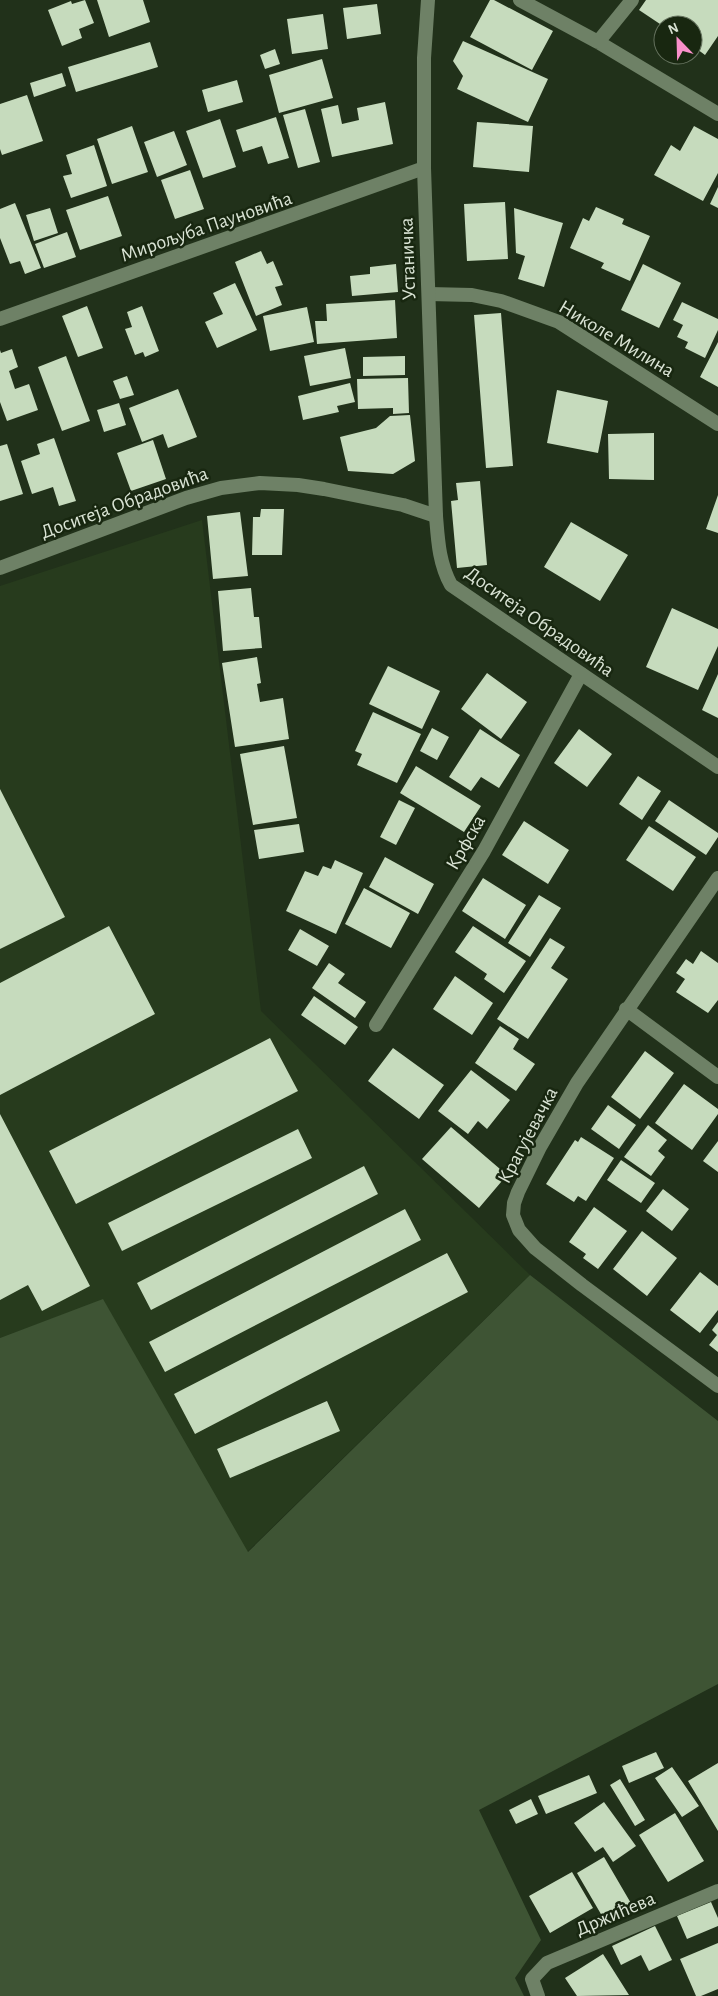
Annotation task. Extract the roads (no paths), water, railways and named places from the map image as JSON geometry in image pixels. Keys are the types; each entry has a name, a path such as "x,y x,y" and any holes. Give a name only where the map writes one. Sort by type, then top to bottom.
{"street":[{"name":"Устаничка","path":"428,0 424,58 424,168 436,516"},
{"path":"520,0 598,42 718,114"},
{"path":"598,42 632,0"},
{"name":"Мирољуба Пауновића","path":"0,319 424,168"},
{"name":"Николе Милина","path":"429,294 472,295 501,301 559,322 718,424"},
{"name":"Доситеја Обрадовића","path":"0,568 186,498 221,488 260,484 298,484 402,505 436,516 439,556 450,585 718,767"},
{"name":"Крфска","path":"376,1025 484,851 581,674"},
{"name":"Крагујевачка","path":"718,878 626,1009 577,1083 540,1147 518,1192 513,1215 518,1230 535,1248 718,1386"},
{"path":"626,1009 718,1077"},
{"name":"Држићева","path":"538,1996 532,1979 546,1963 718,1891"}]}
